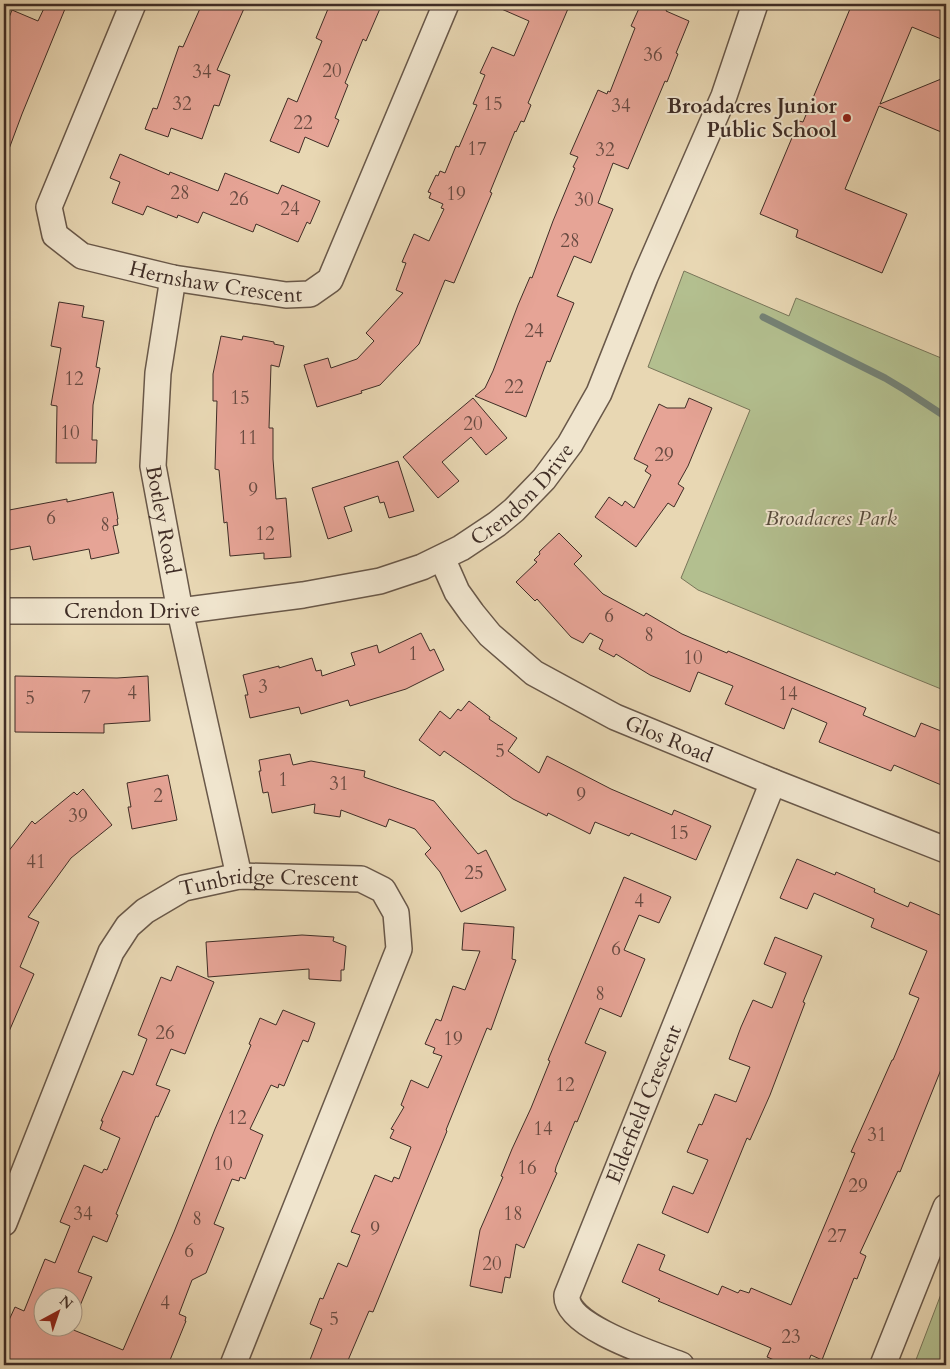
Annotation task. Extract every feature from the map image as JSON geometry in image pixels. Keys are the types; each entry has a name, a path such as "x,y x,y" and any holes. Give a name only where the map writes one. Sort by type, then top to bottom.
{"street":[{"name":"Hernshaw Crescent","path":"134,4 49,207 54,235 82,256 173,278 286,295 310,294 330,280 446,4"},
{"name":"Crendon Drive","path":"4,611 180,611 303,596 380,581 442,558 480,536 514,510 544,479 566,450 598,393 645,277 724,96 755,4"},
{"name":"Botley Road","path":"173,278 158,374 153,466 180,611 239,876"},
{"name":"Glos Road","path":"442,558 457,592 472,613 490,635 534,673 615,717 946,850"},
{"name":"Elderfield Crescent","path":"681,1365 595,1329 572,1311 567,1304 567,1294 773,782"},
{"name":"Tunbridge Crescent","path":"4,1223 112,952 128,926 145,911 184,888 239,876 361,880 383,890 396,913 399,950 233,1365"},
{"path":"883,1365 946,1207"}],"green space":[{"name":"Broadacres Park","path":"684,271 789,316 796,298 946,360 946,691 698,590 681,578 750,410 648,367"},
{"path":"946,1281 946,1365 914,1365"}],"building":[{"path":"46,4 67,4 6,157 4,157 4,30 12,10 38,21"},
{"path":"202,4 246,4 217,70 230,75 219,106 214,105 202,139 171,128 168,137 145,129 153,108 157,109 179,46 183,47"},
{"path":"330,4 382,4 366,41 363,39 345,83 348,85 335,118 339,120 328,147 305,137 299,153 270,141 288,98 297,102 322,41 316,38"},
{"path":"490,4 570,4 528,103 531,105 524,122 521,121 515,131 490,192 492,193 454,283 445,280 419,344 380,385 361,391 362,393 317,407 304,365 328,358 331,368 357,359 374,341 366,333 403,293 396,290 406,263 402,262 414,234 429,241 444,209 441,208 443,204 429,198 431,193 428,192 436,175 438,176 440,171 445,173 456,146 459,147 477,105 473,104 485,75 480,73 492,47 514,56 529,21"},
{"path":"641,4 669,4 666,11 689,21 667,82 665,81 628,169 613,163 598,203 613,209 591,263 574,256 557,296 574,303 550,362 547,361 526,417 475,396 485,388 518,305 530,277 532,278 575,168 573,167 578,157 570,154 598,90 607,94 608,91 610,92 635,28 631,26"},
{"path":"852,4 946,4 946,41 912,27 880,104 946,77 946,134 879,106 845,189 907,214 882,273 796,237 798,230 760,214 799,121 803,122"},
{"path":"120,154 169,175 170,172 218,191 225,173 278,194 282,185 320,201 310,224 307,222 298,242 256,224 253,232 203,212 198,223 178,215 177,218 147,206 143,215 112,203 120,182 110,178"},
{"path":"59,302 84,306 82,317 104,321 96,367 100,368 93,405 92,440 97,440 96,463 56,463 57,406 51,405 61,348 51,346"},
{"path":"221,336 242,340 243,336 274,342 274,344 284,346 279,367 271,365 269,428 273,428 276,499 286,498 291,557 264,559 264,553 230,556 227,522 224,523 219,470 215,469 217,401 213,401 213,374"},
{"path":"473,398 507,438 486,455 471,437 442,462 459,481 438,498 403,457"},
{"path":"689,398 712,408 688,466 678,484 684,488 674,507 668,503 636,547 595,517 609,497 622,506 625,501 634,508 651,475 645,471 648,466 634,459 659,404 667,408 685,408"},
{"path":"398,461 414,511 389,518 384,502 380,503 378,496 344,507 352,531 328,539 312,488"},
{"path":"113,492 118,525 113,526 119,553 91,559 89,549 33,560 30,546 4,551 4,511 67,499 67,502"},
{"path":"559,533 582,556 574,564 603,594 644,616 646,613 682,634 866,708 863,715 915,737 921,723 946,733 946,787 894,765 891,771 819,742 827,723 792,708 784,729 725,704 733,686 698,672 690,692 650,675 616,654 614,657 599,649 603,640 590,633 583,643 571,637 537,599 535,601 516,582 537,562 534,560 540,554 539,552"},
{"path":"421,633 430,651 434,649 444,670 406,689 350,706 348,700 301,714 299,707 250,718 245,695 248,695 243,675 279,666 279,668 312,658 316,671 321,670 322,676 355,665 351,653 377,645 379,653"},
{"path":"15,676 117,678 148,676 150,721 104,724 104,733 15,732"},
{"path":"469,701 490,717 489,719 517,738 508,751 539,773 547,756 611,789 672,815 674,810 711,826 696,860 631,833 629,836 595,822 590,834 548,813 547,816 513,799 444,751 440,756 419,740 440,711 450,719 458,709 461,711"},
{"path":"290,754 293,765 311,761 365,771 364,777 434,801 478,854 486,850 506,890 461,912 440,872 425,854 431,848 415,829 389,819 386,827 341,810 340,817 314,813 315,804 272,813 268,792 263,793 259,760"},
{"path":"168,775 177,820 132,829 128,807 131,807 127,783"},
{"path":"83,789 112,825 71,858 28,917 39,922 20,967 34,974 4,1043 4,857 32,821 35,824 74,792 77,795"},
{"path":"797,859 835,875 836,872 875,889 874,892 908,907 910,902 942,916 946,907 946,1057 900,1172 898,1171 860,1253 866,1256 857,1279 854,1278 822,1360 811,1355 807,1365 786,1365 767,1357 771,1348 658,1301 660,1299 622,1282 638,1244 665,1255 659,1270 718,1295 722,1286 738,1293 740,1290 749,1293 751,1288 791,1305 855,1153 851,1152 919,998 909,994 927,951 871,927 874,919 814,893 807,909 780,898"},
{"path":"624,877 671,897 659,923 639,915 624,950 645,959 621,1017 600,1008 585,1043 606,1052 577,1122 575,1121 556,1167 555,1172 557,1173 524,1248 516,1244 510,1278 505,1277 502,1293 470,1286 480,1230"},
{"path":"464,923 514,927 512,959 516,960 491,1030 487,1028 373,1312 369,1311 346,1365 308,1365 322,1329 310,1324 320,1298 323,1299 338,1263 347,1267 360,1235 351,1232 375,1175 392,1182 394,1177 399,1179 411,1147 390,1138 394,1130 391,1129 404,1107 401,1105 411,1080 428,1088 442,1056 433,1053 435,1048 425,1044 436,1019 441,1021 453,986 465,990 480,951 462,950"},
{"path":"302,935 334,937 333,941 346,946 344,970 341,970 341,981 309,979 309,969 208,977 206,942"},
{"path":"775,937 822,956 803,1002 805,1003 770,1095 750,1140 747,1138 708,1233 662,1213 673,1186 693,1194 708,1160 687,1152 699,1124 702,1125 715,1094 736,1102 750,1067 729,1059 741,1027 753,1000 772,1008 786,973 764,964"},
{"path":"177,966 214,982 185,1054 171,1049 156,1085 170,1090 158,1117 156,1116 116,1214 118,1215 107,1242 93,1236 78,1272 92,1277 82,1301 82,1286 34,1286 45,1259 55,1263 70,1226 60,1222 84,1165 102,1173 104,1169 107,1170 120,1138 100,1129 103,1121 101,1121 123,1071 133,1075 147,1039 138,1035 161,977 171,981"},
{"path":"283,1010 315,1023 308,1042 303,1040 284,1086 279,1084 278,1088 271,1085 250,1129 263,1135 245,1179 240,1177 239,1181 232,1179 214,1224 224,1228 206,1273 192,1280 179,1314 186,1317 186,1321 168,1365 20,1365 4,1358 4,1331 15,1307 24,1311 32,1291 32,1336 82,1336 82,1333 123,1350 174,1232 251,1045 249,1044 260,1018 276,1025"}],"waterway":[{"path":"763,317 885,378 946,417"}],"place":[{"name":"Broadacres Junior Public School","path":"847,118"}]}
